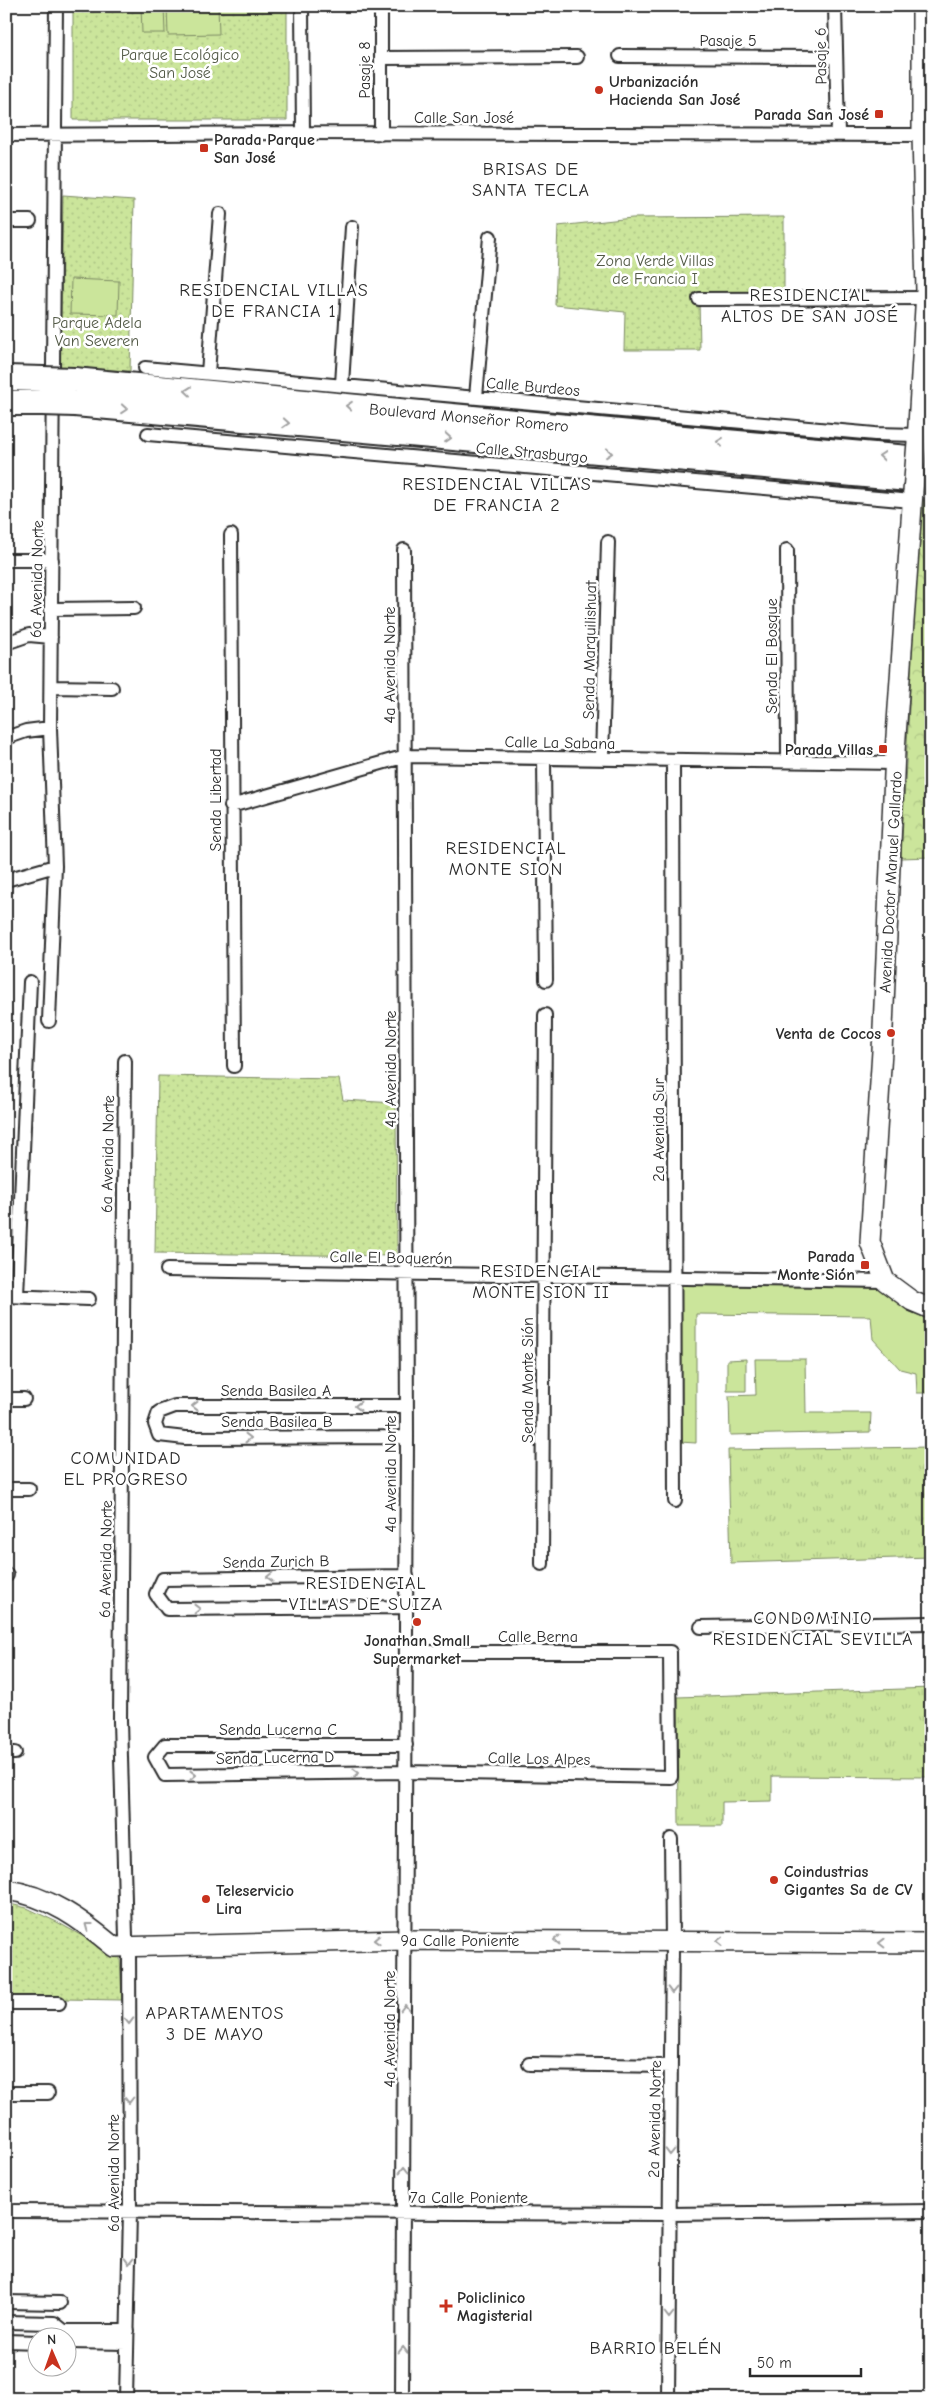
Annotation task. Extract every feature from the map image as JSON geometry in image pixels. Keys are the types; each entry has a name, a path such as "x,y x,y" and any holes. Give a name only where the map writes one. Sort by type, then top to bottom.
{"highway":[{"name":"Boulevard Monseñor Romero","path":"6,378 74,380 726,442 922,446"},
{"name":"Boulevard Monseñor Romero","path":"6,403 75,404 919,492"}],"street":[{"name":"6a Avenida Norte","path":"49,1021 55,866 50,728 56,6"},
{"path":"302,6 303,133"},
{"name":"Pasaje 8","path":"380,134 381,6"},
{"name":"Pasaje 6","path":"835,6 838,134"},
{"name":"Avenida Doctor Manuel Gallardo","path":"885,1281 870,1242 882,1051 895,763 922,446 925,298 922,6"},
{"name":"Pasaje 5","path":"620,56 836,57"},
{"path":"380,58 577,57"},
{"name":"Calle San José","path":"6,135 303,133 922,135"},
{"path":"208,373 220,214"},
{"path":"6,221 30,221"},
{"path":"342,384 352,227"},
{"path":"476,397 490,237"},
{"path":"699,299 925,298"},
{"name":"Calle Burdeos","path":"145,368 342,384 874,434 922,446"},
{"name":"Calle Strasburgo","path":"148,434 919,492"},
{"name":"Senda Libertad","path":"231,535 231,806 234,1066"},
{"name":"Senda Marquilishuat","path":"602,759 608,542"},
{"name":"4a Avenida Norte","path":"402,2399 407,1576 404,550"},
{"name":"Senda El Bosque","path":"787,550 788,762"},
{"path":"6,560 52,560"},
{"path":"52,609 134,608"},
{"path":"6,635 51,637"},
{"path":"6,643 29,635"},
{"path":"51,687 112,688"},
{"path":"6,738 26,731 50,728"},
{"name":"Calle La Sabana","path":"231,806 406,756 895,763"},
{"path":"544,758 546,980"},
{"name":"2a Avenida Sur","path":"673,760 675,1500"},
{"path":"6,880 55,866"},
{"path":"30,982 11,1296 89,1299"},
{"name":"Senda Monte Sión","path":"542,1564 545,1015"},
{"name":"6a Avenida Norte","path":"125,1061 120,1721 128,1942 130,2212 126,2399"},
{"name":"Calle El Boquerón","path":"167,1270 885,1281"},
{"path":"885,1281 912,1301 931,1309"},
{"path":"6,1399 24,1399"},
{"name":"Senda Basilea A","path":"156,1424 159,1412 174,1406 407,1406"},
{"name":"Senda Basilea B","path":"156,1424 160,1436 185,1438 407,1437"},
{"path":"6,1489 29,1489"},
{"name":"Senda Zurich B","path":"406,1606 168,1610 156,1594 163,1579 407,1576"},
{"path":"701,1627 931,1623"},
{"name":"Calle Berna","path":"406,1652 670,1652 670,1777"},
{"name":"Senda Lucerna C","path":"155,1757 164,1745 406,1745"},
{"name":"Senda Lucerna D","path":"155,1757 165,1775 406,1772"},
{"name":"Calle Los Alpes","path":"406,1772 670,1777"},
{"name":"2a Avenida Norte","path":"668,2399 672,1941 671,1839"},
{"name":"9a Calle Poniente","path":"6,1890 36,1897 86,1924 114,1947 128,1942 406,1940 931,1943"},
{"path":"6,2003 59,2003"},
{"path":"529,2064 671,2066"},
{"path":"6,2093 48,2093"},
{"name":"7a Calle Poniente","path":"6,2211 670,2214 931,2212"},
{"path":"6,2302 60,2303"},
{"path":"6,2322 54,2323 64,2331 127,2337"},
{"path":"78,2341 127,2337"},
{"path":"6,2341 28,2342"}],"green space":[{"name":"Parque Ecológico San José","path":"73,6 287,6 287,120 73,120"},
{"path":"141,6 164,6 165,33 142,33"},
{"path":"167,6 218,6 219,34 168,35"},
{"name":"Parque Adela Van Severen","path":"63,195 134,200 130,371 60,367"},
{"name":"Zona Verde Villas de Francia I","path":"784,217 784,299 699,299 700,350 624,350 625,312 555,305 558,226 632,218"},
{"path":"71,279 119,281 118,315 70,314"},
{"path":"920,500 931,501 931,857 901,858"},
{"path":"158,1076 339,1079 343,1100 396,1103 397,1256 155,1253"},
{"path":"680,1283 881,1288 908,1311 931,1320 931,1393 917,1393 916,1373 900,1369 873,1339 871,1316 696,1314 696,1443 679,1442"},
{"path":"746,1359 746,1391 727,1391 727,1360"},
{"path":"755,1359 805,1359 806,1413 871,1413 870,1432 730,1435 729,1396 756,1395"},
{"path":"931,1447 931,1557 731,1563 728,1450"},
{"path":"931,1688 931,1777 772,1776 772,1801 722,1802 722,1826 679,1826 678,1697"},
{"path":"6,1903 27,1908 57,1922 120,1957 122,2000 7,1998"}],"place":[{"name":"Urbanización Hacienda San José","path":"599,90"},
{"name":"Parada San José","path":"879,114"},
{"name":"Parada Parque San José","path":"204,148"},
{"name":"Parada Villas","path":"883,749"},
{"name":"Venta de Cocos","path":"891,1033"},
{"name":"Parada Monte Sión","path":"865,1265"},
{"name":"Jonathan Small Supermarket","path":"417,1622"},
{"name":"Coindustrias Gigantes Sa de CV","path":"774,1880"},
{"name":"Teleservicio Lira","path":"206,1899"},
{"name":"Policlinico Magisterial","path":"446,2306"}],"district":[{"name":"BRISAS DE SANTA TECLA","path":"531,179"},
{"name":"RESIDENCIAL VILLAS DE FRANCIA 1","path":"274,300"},
{"name":"RESIDENCIAL ALTOS DE SAN JOSÉ","path":"810,305"},
{"name":"RESIDENCIAL VILLAS DE FRANCIA 2","path":"497,494"},
{"name":"RESIDENCIAL MONTE SION","path":"506,858"},
{"name":"RESIDENCIAL MONTE SION II","path":"541,1281"},
{"name":"COMUNIDAD EL PROGRESO","path":"126,1468"},
{"name":"RESIDENCIAL VILLAS DE SUIZA","path":"366,1594"},
{"name":"CONDOMINIO RESIDENCIAL SEVILLA","path":"813,1628"},
{"name":"APARTAMENTOS 3 DE MAYO","path":"215,2024"},
{"name":"BARRIO BELÉN","path":"656,2348"}]}
